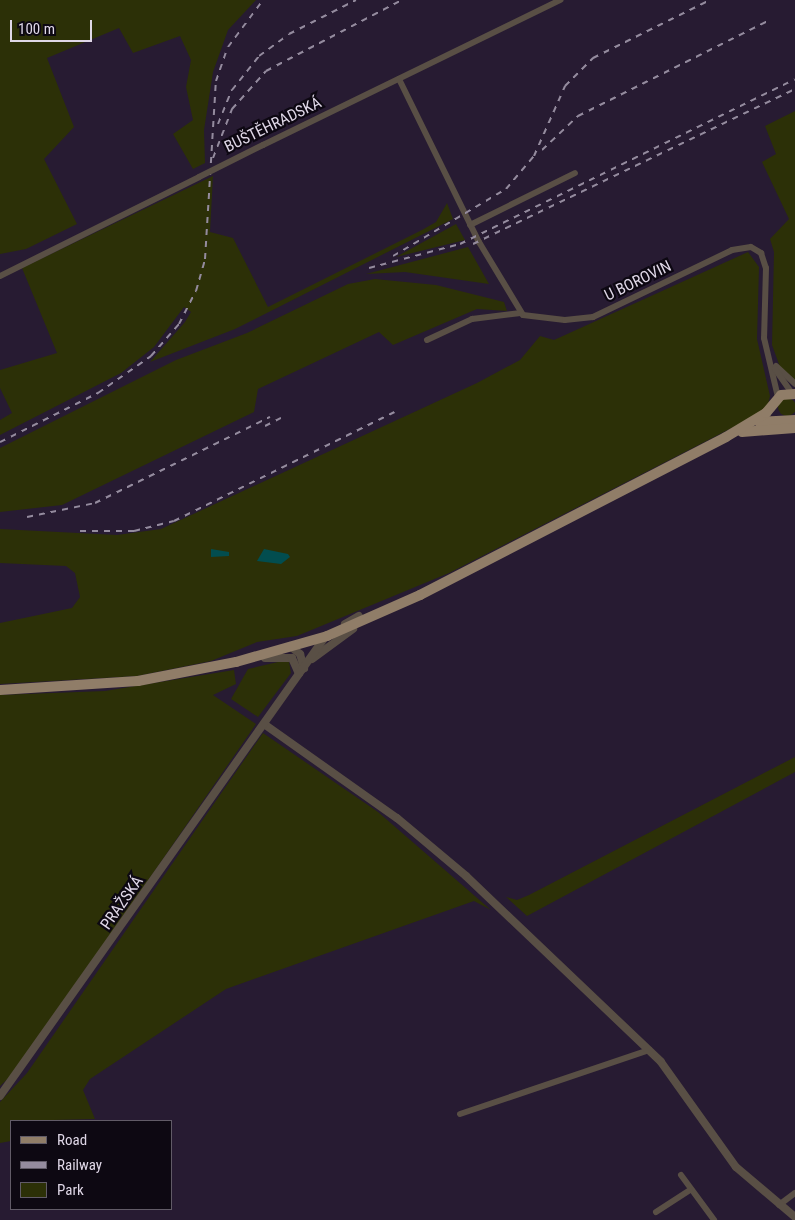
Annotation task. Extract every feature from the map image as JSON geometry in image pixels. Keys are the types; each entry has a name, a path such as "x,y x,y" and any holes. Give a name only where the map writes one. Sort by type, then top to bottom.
{"main road":[{"path":"726,436 794,390"},
{"path":"776,402 780,419"},
{"path":"0,690 104,685 236,662 294,647 327,636 389,610 726,436 764,420 795,420"},
{"path":"726,436 758,428 795,428"},
{"path":"212,666 282,645 452,578"}],"street":[{"name":"BUŠTĚHRADSKÁ","path":"0,276 560,0"},
{"path":"399,79 470,225 521,313"},
{"path":"470,225 575,173"},
{"name":"U BOROVIN","path":"427,340 472,319 521,313 556,320 593,317 732,250 750,247 761,253 766,268 768,354"},
{"path":"768,354 782,385 794,390"},
{"path":"768,354 776,402"},
{"path":"302,671 339,637 389,610"},
{"path":"302,671 327,636 358,616"},
{"path":"282,645 294,647 302,671"},
{"path":"236,662 286,656 296,662 302,671"},
{"name":"PRAŽSKÁ","path":"0,1096 302,671"},
{"path":"264,724 397,818 466,876 649,1050 679,1081 730,1159 779,1205 795,1216"},
{"path":"460,1114 649,1050"},
{"path":"681,1175 690,1190 714,1220"},
{"path":"656,1212 690,1190"},
{"path":"779,1205 795,1193"}],"green space":[{"path":"0,0 256,0 228,30 213,72 204,130 205,163 193,169 173,134 193,120 186,87 191,60 180,36 133,53 119,28 47,58 74,127 44,159 77,224 26,249 0,254"},
{"path":"795,111 795,380 780,367 772,345 774,252 770,239 789,219 762,162 776,154 765,126"},
{"path":"213,176 210,232 233,238 268,307 436,222 447,203 453,219 235,329 150,362 185,322 191,312 184,307 154,347 121,373 0,435 0,420 12,413 0,388 0,370 57,353 22,268"},
{"path":"456,224 465,240 396,257"},
{"path":"468,247 489,284 405,272 366,274"},
{"path":"748,252 759,267 757,339 770,396 767,409 755,416 449,573 297,636 257,642 211,661 137,676 0,684 0,623 72,608 80,597 75,573 66,566 0,563 0,529 117,535 161,529 477,383 520,360 540,336 554,340"},
{"path":"375,279 436,285 504,302 507,311 477,309 393,345 379,332 258,389 254,412 62,505 0,512 0,448 176,360 247,333 348,284"},
{"path":"783,398 791,398 796,403 794,414 783,416 778,411 778,403"},
{"path":"278,662 289,662 291,673 258,717 231,699 248,669"},
{"path":"234,670 236,684 213,695 256,724 18,1069 0,1086 0,695 105,691"},
{"path":"263,733 378,812 491,910 474,901 226,989 90,1079 83,1090 95,1119 10,1120 10,1141 0,1143 0,1102 27,1073"},
{"path":"795,757 795,772 527,916 506,897 517,900 529,895"}],"shaded area":[{"path":"211,549 229,552 229,556 211,557"},
{"path":"264,549 288,554 290,557 281,564 257,561"}],"railway":[{"path":"0,442 98,393 151,356 179,324 196,291 205,259 216,81 228,47 263,0"},
{"path":"218,124 232,90 259,56 289,34 356,0"},
{"path":"213,158 232,109 266,71 402,0"},
{"path":"393,256 506,189 534,156 565,86 593,58 710,0"},
{"path":"542,150 578,116 770,20"},
{"path":"369,268 460,244 795,79"},
{"path":"473,244 795,89"},
{"path":"80,531 134,531 174,521 395,412"},
{"path":"27,517 95,503 270,417"},
{"path":"265,426 281,418"}]}
